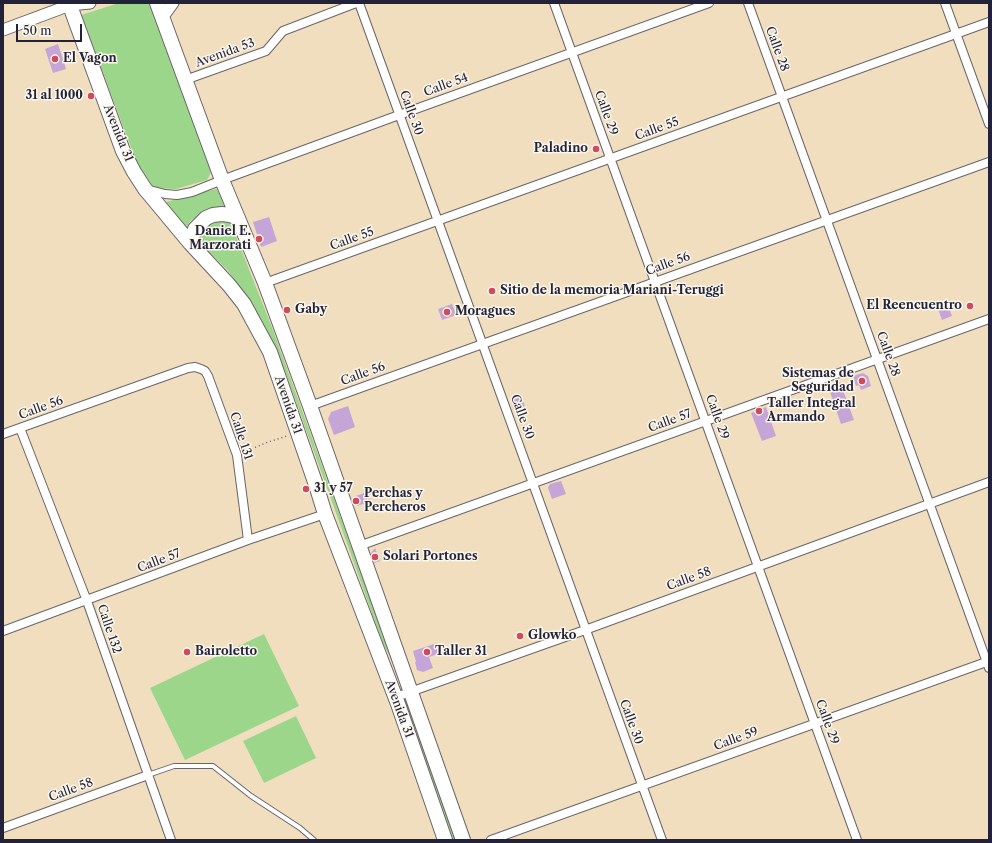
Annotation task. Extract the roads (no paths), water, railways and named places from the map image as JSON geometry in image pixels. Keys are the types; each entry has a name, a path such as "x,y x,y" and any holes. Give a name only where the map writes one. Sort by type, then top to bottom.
{"highway":[{"name":"Avenida 31","path":"157,3 222,180 265,283 310,406 463,840"},
{"name":"Avenida 31","path":"71,4 123,151 145,188 190,243 229,285 244,304 270,352 325,514 396,697 445,840"},
{"path":"190,243 195,229 206,218 213,215 222,214 238,218"}],"main road":[{"path":"3,30 71,4 90,3"},
{"path":"162,18 173,3"}],"street":[{"name":"Avenida 53","path":"185,80 266,51 283,31 356,3"},
{"name":"Calle 30","path":"359,3 662,840"},
{"name":"Calle 29","path":"554,3 857,840"},
{"name":"Calle 54","path":"145,188 165,194 177,195 192,192 399,115 709,3"},
{"name":"Calle 28","path":"748,3 988,663"},
{"path":"945,3 989,124"},
{"name":"Calle 55","path":"265,283 989,22"},
{"name":"Calle 56","path":"310,406 989,162"},
{"name":"Calle 57","path":"360,546 989,319"},
{"name":"Calle 56","path":"3,434 188,368 195,367 201,369"},
{"name":"Calle 131","path":"201,369 205,371 208,376 237,455 248,540"},
{"name":"Calle 132","path":"20,428 86,601 171,840"},
{"name":"Calle 58","path":"396,697 585,630 989,482"},
{"name":"Calle 57","path":"3,631 248,540 325,514"},
{"name":"Calle 59","path":"491,840 815,723 988,663"},
{"name":"Calle 58","path":"3,828 148,775"}],"lane":[{"path":"148,775 174,766 214,766 251,796 300,828 314,840"}],"place":[{"name":"El Vagon","path":"55,59"},
{"name":"31 al 1000","path":"91,96"},
{"name":"Paladino","path":"596,149"},
{"name":"Daniel E. Marzorati","path":"259,239"},
{"name":"Sitio de la memoria Mariani-Teruggi","path":"492,291"},
{"name":"El Reencuentro","path":"970,306"},
{"name":"Gaby","path":"287,310"},
{"name":"Moragues","path":"447,312"},
{"name":"Sistemas de Seguridad","path":"862,381"},
{"name":"Taller Integral Armando","path":"759,411"},
{"name":"31 y 57","path":"306,489"},
{"name":"Perchas y Percheros","path":"356,501"},
{"name":"Solari Portones","path":"375,557"},
{"name":"Glowko","path":"520,636"},
{"name":"Bairoletto","path":"187,652"},
{"name":"Taller 31","path":"427,652"}]}
